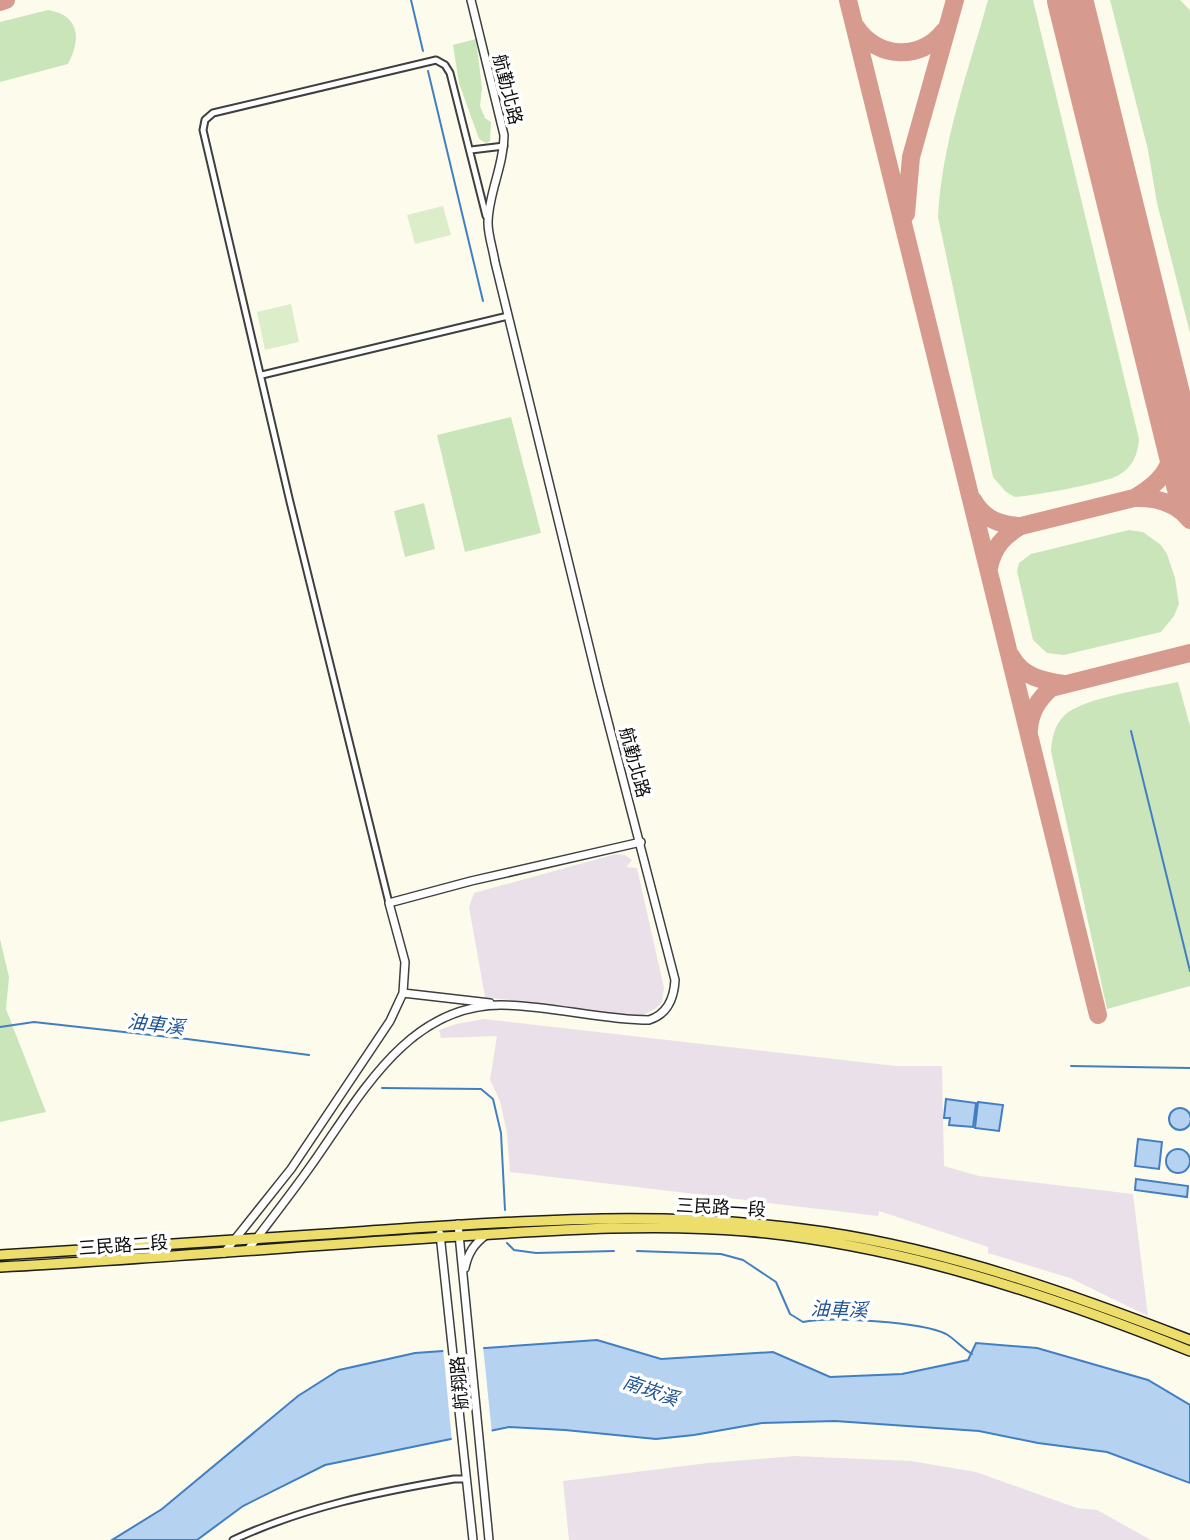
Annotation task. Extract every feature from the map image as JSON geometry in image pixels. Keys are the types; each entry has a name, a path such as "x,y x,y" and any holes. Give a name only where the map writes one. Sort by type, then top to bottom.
{"main road":[{"name":"三民路一段","path":"233,1240 439,1225 625,1218 708,1220 826,1232 929,1252 1005,1273 1082,1298 1190,1340"},
{"name":"三民路一段","path":"247,1251 627,1227 747,1232 862,1248 1002,1282 1096,1314 1190,1351"},
{"name":"三民路二段","path":"0,1255 233,1240"},
{"name":"三民路二段","path":"0,1267 247,1251"}],"street":[{"name":"航勤北路","path":"247,1251 383,1064 405,1042 462,1009 501,1005 637,1020 659,1017 666,1009 674,990 675,980 495,262 488,223 491,201 504,155 505,135 471,0"},
{"path":"224,1253 291,1169 390,1021 403,993 405,962 290,502 203,130 205,120 213,113 436,60 445,65 450,73 488,223"},
{"path":"471,150 504,146"},
{"path":"262,375 508,316"},
{"path":"389,903 641,842"},
{"path":"403,993 501,1005"},
{"name":"航翔路","path":"458,1224 489,1540"},
{"name":"航翔路","path":"439,1225 473,1540"},
{"path":"463,1279 470,1252 477,1241 488,1234"},
{"path":"233,1540 281,1520 352,1498 466,1475"}],"shaded area":[{"path":"616,854 625,855 632,860 626,867 637,868 664,988 662,1002 639,1017 485,997 469,907 474,893"},
{"path":"484,1019 896,1066 942,1066 944,1166 979,1176 1133,1194 1148,1316 1070,1278 988,1253 988,1247 879,1211 878,1216 510,1172 507,1133 500,1101 490,1080 497,1036 441,1038 439,1030"},
{"path":"795,1456 911,1461 976,1472 1077,1508 1097,1510 1151,1540 569,1540 563,1481 708,1463"}],"green space":[{"path":"988,0 1033,0 1139,439 1134,460 1119,475 1052,492 1015,497 1006,492 993,477 938,217 950,134"},
{"path":"1110,0 1180,0 1190,10 1190,333 1157,203 1148,150"},
{"path":"48,10 63,15 74,26 76,39 68,64 0,82 0,22"},
{"path":"476,39 482,88 480,106 485,118 491,122 490,141 486,143 479,139 459,83 453,45"},
{"path":"443,206 451,235 415,244 407,215"},
{"path":"291,304 299,342 265,350 257,312"},
{"path":"511,417 541,533 465,552 437,435"},
{"path":"424,503 435,549 405,557 394,511"},
{"path":"1129,530 1143,532 1161,545 1167,554 1175,578 1179,604 1174,616 1161,632 1064,655 1047,653 1033,640 1017,571 1019,563 1031,554"},
{"path":"1178,682 1190,726 1190,986 1107,1009 1051,751 1053,737 1064,716 1085,704 1117,694"},
{"path":"0,939 9,977 6,1009 46,1112 0,1122"}],"water":[{"path":"946,1099 976,1103 973,1127 949,1125 950,1118 944,1118"},
{"path":"978,1102 1003,1105 999,1131 975,1128"},
{"path":"1176,1108 1184,1108 1191,1115 1191,1123 1184,1130 1176,1130 1169,1123 1169,1115"},
{"path":"1138,1139 1162,1142 1159,1169 1135,1166"},
{"path":"1178,1149 1186,1153 1190,1161 1186,1169 1178,1173 1170,1169 1166,1161 1170,1153"},
{"path":"1136,1179 1188,1186 1187,1197 1135,1190"},
{"name":"南崁溪","path":"597,1340 661,1359 773,1352 830,1377 902,1374 968,1360 976,1343 1037,1348 1148,1380 1190,1405 1190,1483 1107,1452 1038,1443 979,1431 835,1421 762,1423 656,1439 509,1427 325,1465 243,1506 197,1540 112,1540 162,1509 298,1396 339,1370 415,1353"}],"pier":[{"path":"483,1346 492,1434 452,1442 443,1348"}],"waterway":[{"path":"411,0 423,51"},
{"path":"428,71 483,301"},
{"path":"1131,731 1190,971"},
{"name":"油車溪","path":"0,1027 34,1022 309,1055"},
{"path":"1071,1066 1190,1068"},
{"name":"油車溪","path":"382,1088 481,1089 493,1099 501,1133 505,1210"},
{"name":"油車溪","path":"507,1243 514,1250 536,1253 614,1251"},
{"name":"油車溪","path":"637,1251 721,1254 743,1260 776,1282 790,1314 803,1322 853,1320 917,1326 946,1334 972,1354"}],"taxiway":[{"path":"0,2 6,0"},
{"path":"848,0 1098,1015"},
{"path":"906,214 911,157 955,0"},
{"path":"856,27 875,45 899,52 924,48 944,31"},
{"path":"1134,498 1155,483 1168,467 1173,447 1174,421"},
{"path":"973,500 987,516 999,522 1021,526 1134,498 1165,502 1190,520"},
{"path":"989,568 1000,543 1021,526"},
{"path":"1029,730 1036,707 1051,688 1190,653"},
{"path":"1011,656 1027,673 1064,684"}],"runway":[{"path":"1070,0 1190,488"}]}
